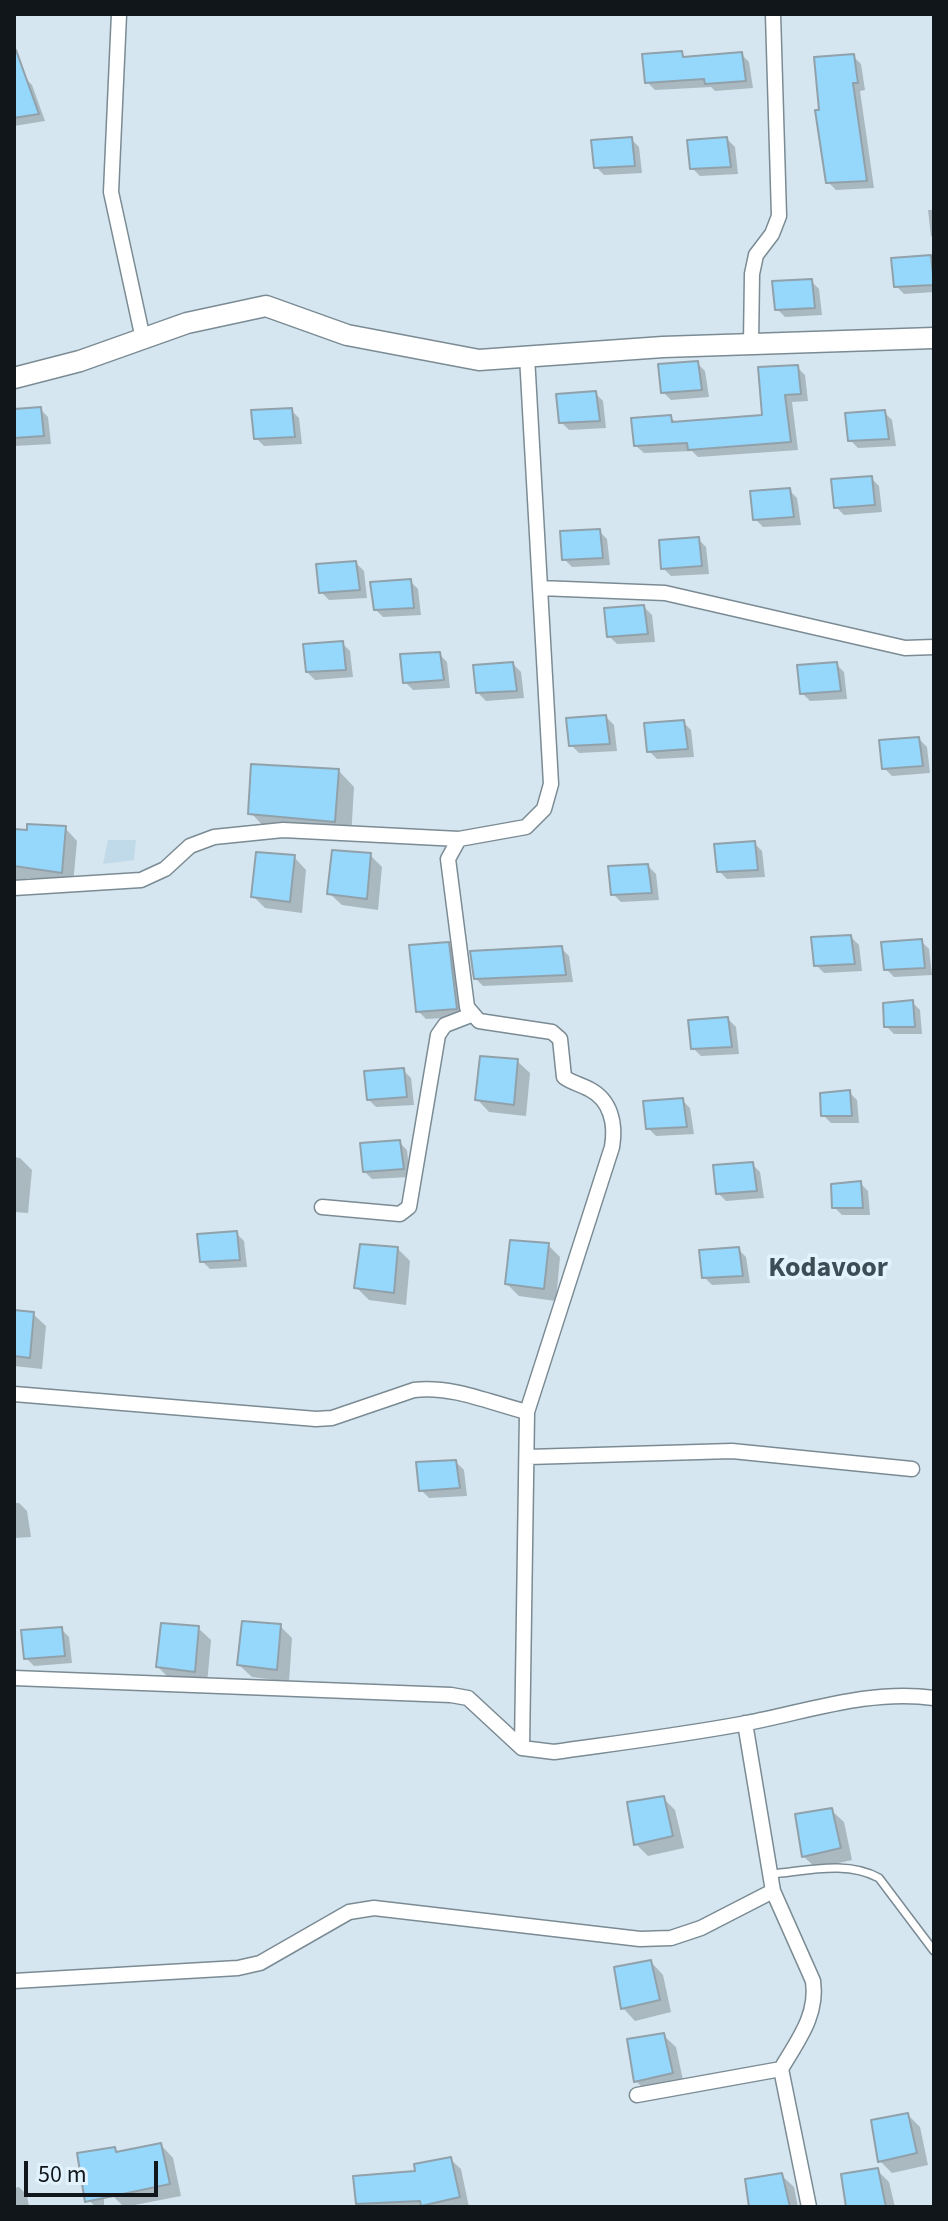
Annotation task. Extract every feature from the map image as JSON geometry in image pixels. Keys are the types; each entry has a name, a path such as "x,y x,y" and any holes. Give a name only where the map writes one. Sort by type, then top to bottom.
{"street":[{"path":"119,14 111,192 143,339"},
{"path":"751,344 752,274 756,255 772,234 779,216 773,14"},
{"path":"14,378 80,361 187,323 266,306 347,335 479,360 751,344 934,338"},
{"path":"14,888 141,880 165,869 190,846 214,837 283,830 459,839 526,827 544,809 551,784 527,356"},
{"path":"540,588 665,593 905,648 934,647"},
{"path":"459,839 448,859 467,1007 471,1015 479,1021 552,1032 560,1039 564,1077 592,1090 606,1103 614,1132 612,1147 527,1412 522,1748"},
{"path":"322,1207 400,1214 409,1207 438,1035 445,1025 471,1015"},
{"path":"14,1394 316,1419 332,1418 426,1388 441,1389 527,1412"},
{"path":"528,1457 721,1451 912,1469"},
{"path":"14,1678 451,1695 468,1698 522,1748 554,1752 745,1723 874,1697 905,1694 934,1698"},
{"path":"745,1723 773,1891 813,1981 815,1995 811,2018 781,2069 809,2207"},
{"path":"14,1981 238,1968 260,1963 349,1912 374,1908 640,1939 671,1938 701,1928 773,1891"},
{"path":"637,2095 781,2069"}],"lane":[{"path":"771,1874 850,1867 866,1870 879,1878 934,1951"}],"shaded area":[{"path":"108,840 136,840 134,860 103,864"}],"building":[{"path":"16,50 39,114 14,118"},
{"path":"682,51 683,57 742,52 746,81 705,84 704,79 645,83 642,54"},
{"path":"854,54 858,83 853,83 867,181 826,183 815,110 819,110 814,57"},
{"path":"632,137 635,166 594,168 591,140"},
{"path":"727,137 731,167 690,169 687,140"},
{"path":"931,255 934,285 894,287 891,258"},
{"path":"812,279 815,308 775,310 772,281"},
{"path":"698,361 702,390 661,393 658,364"},
{"path":"798,365 801,394 785,395 791,442 688,450 687,443 634,446 631,418 671,415 672,422 762,415 758,367"},
{"path":"596,391 600,421 559,423 556,394"},
{"path":"41,407 44,436 14,438 14,409"},
{"path":"292,408 295,437 254,439 251,410"},
{"path":"885,410 889,439 848,441 845,413"},
{"path":"872,476 875,505 834,508 831,479"},
{"path":"790,488 794,517 753,520 750,491"},
{"path":"600,529 603,558 562,560 560,531"},
{"path":"699,537 702,566 661,569 659,540"},
{"path":"356,561 360,590 319,593 316,564"},
{"path":"411,579 414,608 374,610 370,582"},
{"path":"644,605 648,634 607,637 604,608"},
{"path":"343,641 346,670 306,672 303,644"},
{"path":"440,652 444,680 403,683 400,654"},
{"path":"513,662 517,691 476,693 473,665"},
{"path":"837,662 841,691 800,694 797,665"},
{"path":"606,715 610,744 569,746 566,718"},
{"path":"684,720 688,749 647,752 644,723"},
{"path":"919,737 923,766 882,769 879,740"},
{"path":"251,764 339,769 335,822 248,814"},
{"path":"27,824 66,826 62,873 14,866 14,829 27,830"},
{"path":"755,841 758,870 717,872 714,844"},
{"path":"332,850 371,853 367,899 327,894"},
{"path":"256,852 295,855 290,902 251,897"},
{"path":"648,864 652,893 611,895 608,866"},
{"path":"851,935 855,964 814,966 811,937"},
{"path":"922,939 925,968 884,970 881,942"},
{"path":"449,942 457,1009 416,1012 409,945"},
{"path":"562,946 566,975 474,979 470,951"},
{"path":"913,1000 915,1027 884,1027 883,1003"},
{"path":"728,1017 732,1047 691,1049 688,1020"},
{"path":"480,1056 518,1059 514,1105 475,1100"},
{"path":"404,1068 407,1097 367,1100 364,1071"},
{"path":"850,1090 852,1116 821,1116 820,1093"},
{"path":"683,1098 687,1127 646,1129 643,1101"},
{"path":"400,1140 404,1169 363,1172 360,1143"},
{"path":"753,1162 757,1191 716,1194 713,1165"},
{"path":"861,1181 863,1208 832,1208 831,1184"},
{"path":"237,1231 240,1260 200,1262 197,1234"},
{"path":"510,1240 549,1243 544,1289 505,1284"},
{"path":"360,1244 398,1247 394,1293 354,1288"},
{"path":"739,1247 743,1276 702,1278 699,1250"},
{"path":"14,1310 34,1312 30,1358 14,1356"},
{"path":"456,1460 460,1488 419,1491 416,1462"},
{"path":"242,1621 281,1624 277,1670 237,1665"},
{"path":"161,1623 199,1626 195,1672 156,1667"},
{"path":"62,1627 65,1656 24,1659 21,1630"},
{"path":"664,1796 673,1836 634,1845 627,1802"},
{"path":"832,1808 841,1848 802,1857 795,1814"},
{"path":"651,1960 660,2000 621,2009 614,1967"},
{"path":"664,2033 673,2073 634,2082 627,2039"},
{"path":"908,2113 917,2153 878,2162 871,2120"},
{"path":"161,2143 170,2184 85,2202 77,2153 115,2147 116,2152"},
{"path":"451,2157 460,2197 421,2206 420,2201 356,2204 353,2176 415,2171 414,2164"},
{"path":"878,2168 886,2207 846,2207 841,2174"},
{"path":"782,2173 790,2207 749,2207 745,2179"}],"district":[{"name":"Kodavoor","path":"828,1270"}]}
